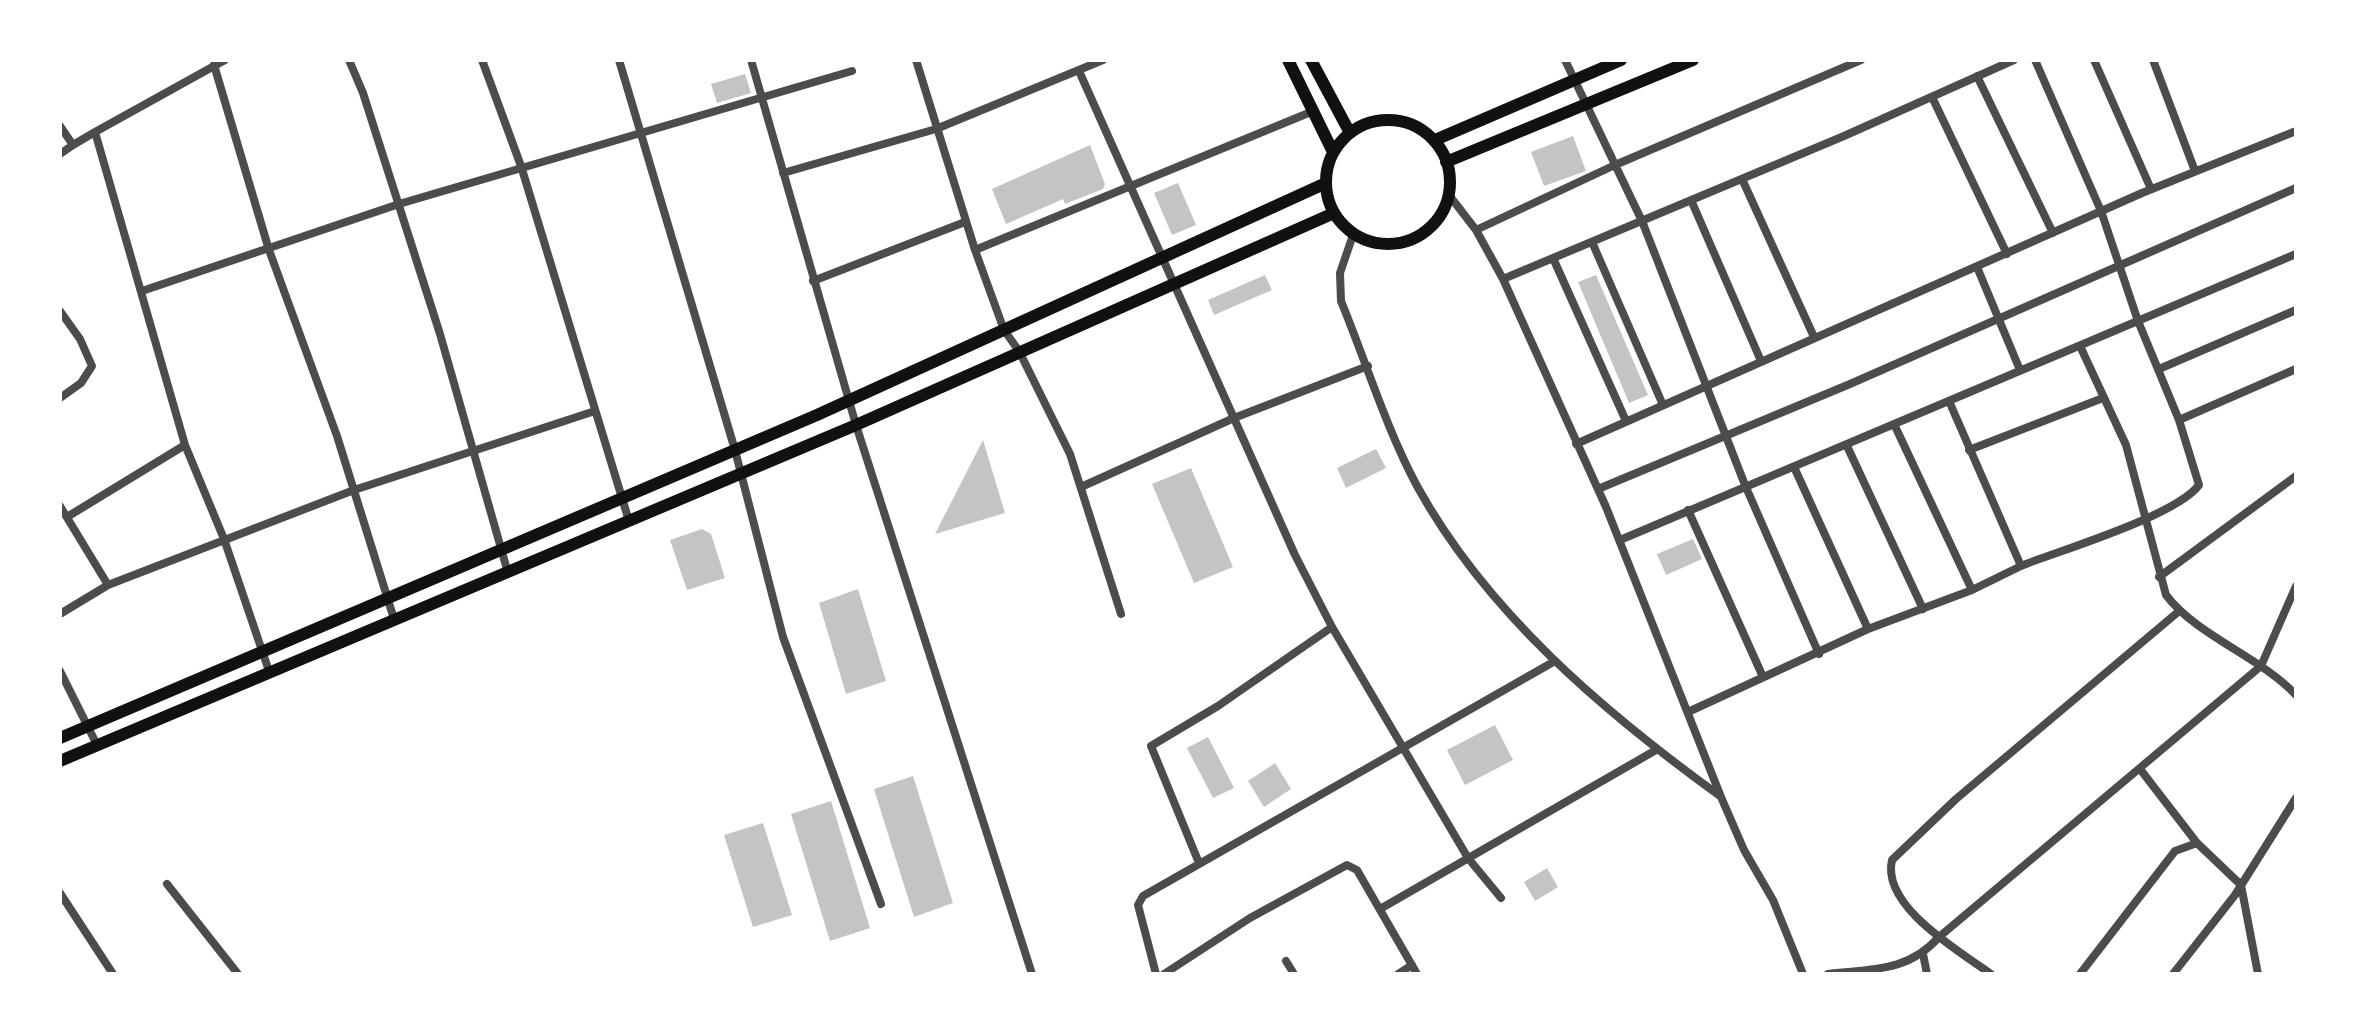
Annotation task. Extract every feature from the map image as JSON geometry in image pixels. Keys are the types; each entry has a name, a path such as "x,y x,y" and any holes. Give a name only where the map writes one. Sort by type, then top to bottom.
{"main road":[{"path":"1288,60 1333,152"},
{"path":"1311,60 1350,133"},
{"path":"1435,140 1621,60"},
{"path":"1446,162 1693,60"},
{"path":"1403,121 1420,128 1435,140 1450,175 1449,195 1441,215 1426,231 1407,241 1385,243 1353,235 1334,213 1326,183 1333,152 1350,133 1366,123 1403,121"},
{"path":"60,738 851,400 1326,183"},
{"path":"60,761 271,675 394,619 856,425 1334,213"}],"street":[{"path":"60,154 225,60"},
{"path":"349,60 399,204 475,449 508,573"},
{"path":"482,60 521,166 629,521"},
{"path":"619,60 735,450 786,648 881,904"},
{"path":"751,60 856,425 1032,974"},
{"path":"916,60 965,222 1004,330 1019,351 1070,454 1121,614"},
{"path":"783,173 936,129 1103,60"},
{"path":"1565,60 1572,81 1642,221 1745,485 1819,654"},
{"path":"1476,230 1615,165 1861,60"},
{"path":"1503,279 2014,60"},
{"path":"1688,712 1868,629 2146,518 2194,492 2199,485 2179,420 2138,321 2101,211 2035,60"},
{"path":"2094,60 2151,189"},
{"path":"2153,60 2195,171"},
{"path":"214,65 269,250 354,490 394,619"},
{"path":"142,291 521,166 642,134 852,71"},
{"path":"1079,71 1173,286 1332,627 1468,858 1501,898"},
{"path":"1977,76 2053,233"},
{"path":"1932,97 2007,254"},
{"path":"975,250 1311,112"},
{"path":"60,126 73,145"},
{"path":"1576,444 2151,189 2296,131"},
{"path":"95,132 185,445 224,539 271,675"},
{"path":"1742,179 1814,337"},
{"path":"1598,489 1850,384 2296,188"},
{"path":"1449,195 1476,230 1503,279 1620,540 1721,797 1744,850 1773,900 1803,974"},
{"path":"1691,200 1761,361"},
{"path":"813,281 965,222"},
{"path":"1353,235 1338,285 1341,301 1416,483 1444,531 1526,631 1555,661 1656,750 1721,797"},
{"path":"1592,242 1663,405"},
{"path":"1620,540 2296,254"},
{"path":"1553,258 1626,421"},
{"path":"1977,267 2020,370"},
{"path":"2159,369 2296,310"},
{"path":"60,311 80,339 92,366 81,383 60,398"},
{"path":"2080,346 2126,445 2166,595 2178,612 2261,666 2296,695"},
{"path":"1081,487 1234,418 1368,366"},
{"path":"2179,420 2296,369"},
{"path":"1969,450 2103,398"},
{"path":"1949,401 2021,566"},
{"path":"60,614 108,585 224,539 354,490 595,411"},
{"path":"1894,424 1972,590"},
{"path":"67,517 185,445"},
{"path":"1847,446 1923,609"},
{"path":"1794,467 1868,629"},
{"path":"2159,577 2296,476"},
{"path":"60,506 108,585"},
{"path":"1688,510 1763,677"},
{"path":"1828,974 1900,965 1923,954 1939,937 2261,666 2296,586"},
{"path":"1991,974 1939,937 1898,897 1890,869 1898,851 2178,612"},
{"path":"1199,863 1151,746 1218,706 1332,627"},
{"path":"1156,974 1138,905 1143,896 1555,661"},
{"path":"60,671 97,745"},
{"path":"1380,909 1656,750"},
{"path":"2140,769 2197,843 2241,885 2258,974"},
{"path":"2173,974 2241,885 2296,798"},
{"path":"2080,974 2175,851 2197,843"},
{"path":"1164,974 1337,868 1347,865 1357,870 1417,974"},
{"path":"167,884 238,974"},
{"path":"60,893 113,974"},
{"path":"1923,954 1927,974"},
{"path":"1286,961 1294,974"},
{"path":"1398,974 1412,965"}],"building":[{"path":"745,74 751,93 717,103 711,84"},
{"path":"1573,136 1586,171 1544,186 1531,152"},
{"path":"1090,145 1105,184 1103,189 1065,204 1063,199 1006,224 992,189"},
{"path":"1178,183 1196,225 1172,235 1154,193"},
{"path":"1265,275 1272,290 1214,315 1208,300"},
{"path":"1596,275 1648,395 1629,403 1578,282"},
{"path":"983,440 1005,513 935,534"},
{"path":"1376,449 1386,468 1346,488 1337,468"},
{"path":"1191,468 1233,567 1194,583 1152,484"},
{"path":"702,529 711,534 725,578 687,590 670,540"},
{"path":"1693,539 1702,559 1666,575 1657,554"},
{"path":"858,589 886,681 846,694 819,603"},
{"path":"1495,725 1513,760 1465,785 1447,750"},
{"path":"1208,737 1234,788 1213,798 1187,748"},
{"path":"1275,763 1291,789 1264,807 1248,781"},
{"path":"913,776 953,903 914,917 874,789"},
{"path":"831,801 870,928 830,941 791,814"},
{"path":"763,823 792,915 753,927 724,835"},
{"path":"1547,868 1558,887 1535,901 1524,882"}]}
